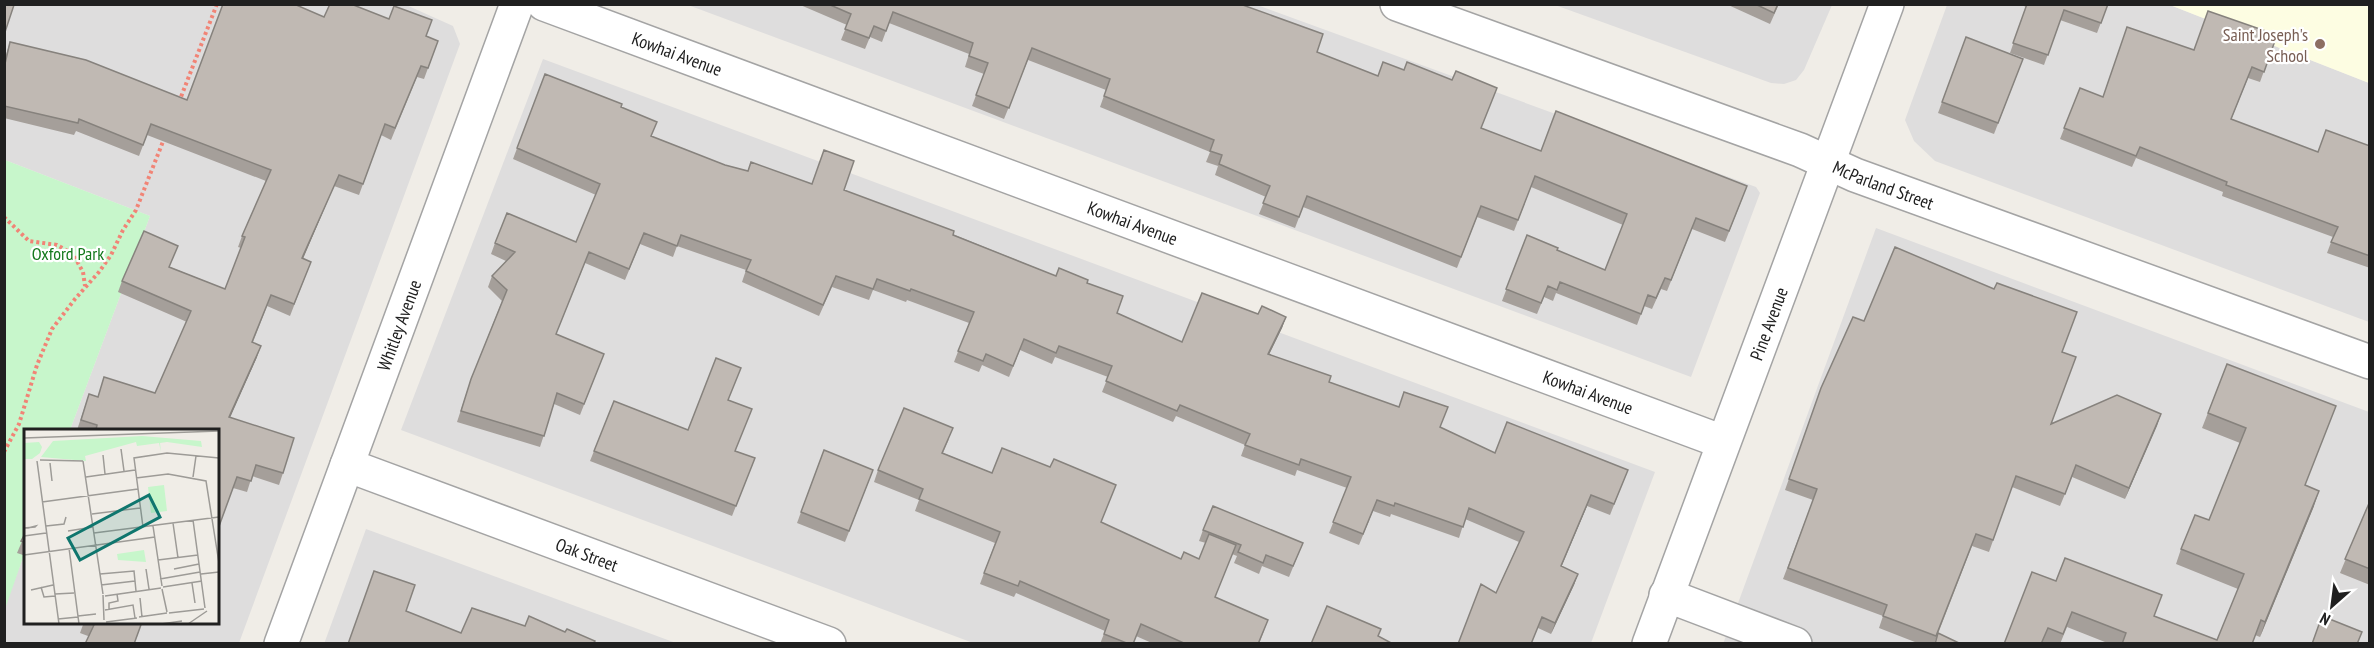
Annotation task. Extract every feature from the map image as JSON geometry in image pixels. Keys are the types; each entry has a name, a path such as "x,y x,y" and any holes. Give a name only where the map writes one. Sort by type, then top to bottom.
{"street":[{"name":"Whitley Avenue","path":"281,644 517,4"},
{"name":"Kowhai Avenue","path":"544,4 1723,442"},
{"name":"McParland Street","path":"1397,4 1800,150 1866,179 2370,363"},
{"name":"Pine Avenue","path":"1649,644 1887,4"},
{"name":"Oak Street","path":"347,465 829,644"},
{"path":"1666,596 1796,644"}],"path":[{"path":"175,113 217,4"},
{"path":"4,452 18,424 48,339 64,312 99,273 111,255 136,210 166,134"},
{"path":"4,217 29,241 57,245 73,254 83,272 86,287"}],"shaded area":[{"path":"404,4 453,26 460,44 239,643 5,643 4,609 24,555 24,624 219,624 219,429 70,429 150,216 5,160 5,5"},
{"path":"688,5 1257,5 1756,187 1760,193 1691,377"},
{"path":"1555,5 1832,5 1804,70 1796,80 1784,84 1771,83"},
{"path":"1947,5 2170,5 2369,83 2369,322 1935,161 1914,141 1905,120"},
{"name":"Saint Joseph's School","path":"2170,5 2369,5 2369,83"},
{"path":"543,59 1655,472 1591,643 976,644 401,430"},
{"path":"1876,228 2369,412 2369,643 1723,644"},
{"path":"366,529 676,643 324,644"}],"green space":[{"name":"Oxford Park","path":"5,160 150,216 70,429 24,429 24,555 5,609"}],"building":[{"path":"4,4 14,5 4,35"},
{"path":"223,4 294,4 324,17 330,4 351,4 389,19 394,6 432,20 426,36 438,41 428,68 421,66 395,128 385,124 363,184 339,175 302,258 311,262 294,304 271,295 252,342 261,346 229,417 294,438 283,473 256,465 251,481 237,477 219,526 219,429 96,429 97,425 81,420 89,394 98,397 104,377 155,393 191,311 122,281 144,231 178,246 169,267 225,289 245,237 242,236 271,170 151,124 143,145 79,119 78,123 4,106 4,68 10,42 86,60 187,100"},
{"path":"828,4 1240,4 1323,34 1317,52 1378,76 1383,62 1404,70 1407,62 1452,80 1456,71 1497,88 1481,128 1541,151 1556,111 1747,186 1729,231 1696,218 1671,280 1665,278 1656,298 1648,295 1641,314 1560,282 1557,290 1548,286 1541,303 1506,289 1527,235 1605,270 1627,214 1535,176 1518,220 1481,206 1461,257 1307,196 1299,217 1263,203 1270,186 1219,164 1222,155 1210,151 1214,140 1104,96 1110,79 1032,48 1009,108 976,95 988,63 969,56 973,43 893,12 886,31 874,26 869,38 845,29 851,14"},
{"path":"1755,4 1778,4 1774,13"},
{"path":"2027,4 2108,4 2101,23 2064,10 2048,55 2013,43"},
{"path":"2208,11 2277,35 2264,72 2252,67 2231,119 2318,152 2326,130 2370,146 2370,256 2331,242 2338,227 2226,185 2227,182 2140,147 2136,156 2064,128 2080,88 2103,97 2127,27 2194,50"},
{"path":"1966,37 2023,59 1998,123 1942,102"},
{"path":"545,74 622,104 621,107 657,122 651,136 725,165 748,171 751,162 812,184 824,150 854,161 844,190 954,231 953,235 1056,276 1059,268 1088,280 1087,283 1123,296 1117,313 1182,342 1202,293 1258,314 1262,306 1286,317 1268,354 1331,376 1329,382 1399,407 1404,392 1448,407 1440,427 1495,453 1507,422 1628,470 1614,504 1591,495 1561,566 1578,574 1555,623 1542,617 1531,644 1458,644 1481,584 1496,593 1524,532 1469,508 1463,527 1395,503 1394,506 1377,500 1363,534 1333,522 1351,477 1301,459 1299,465 1245,445 1250,434 1180,405 1177,411 1106,381 1112,366 1059,346 1056,353 1024,339 1013,366 986,354 983,361 958,351 974,312 877,279 873,289 836,276 823,305 746,271 751,260 681,235 677,246 644,233 629,269 589,252 556,334 604,354 584,404 557,393 544,436 461,411 471,379 507,290 492,276 515,252 495,243 507,213 576,242 600,184 517,148"},
{"path":"1895,247 1994,289 1997,283 2077,312 2062,352 2076,357 2051,424 2117,395 2161,414 2129,488 2076,465 2065,494 2016,476 1993,540 1976,534 1936,636 1883,616 1887,605 1788,568 1817,489 1789,479 1821,388 1853,317 1864,321"},
{"path":"716,358 741,368 728,400 752,409 735,451 755,458 736,506 594,451 614,401 688,430"},
{"path":"2227,364 2336,406 2305,485 2319,491 2265,622 2261,620 2252,644 2122,644 2126,633 2072,612 2063,634 2048,628 2041,644 2004,644 2032,572 2056,581 2065,558 2162,595 2154,616 2217,640 2244,574 2181,549 2195,515 2209,520 2246,428 2208,413"},
{"path":"904,408 953,428 942,453 992,473 1002,448 1050,467 1054,459 1116,485 1101,522 1181,559 1184,552 1199,559 1209,534 1236,545 1215,597 1268,620 1258,644 1186,644 1141,624 1133,644 1129,644 1104,634 1109,620 1020,581 1018,586 984,573 1000,532 919,499 923,489 878,470"},
{"path":"824,450 873,470 849,531 801,512"},
{"path":"2370,501 2370,569 2345,559"},
{"path":"1213,506 1303,543 1293,566 1266,555 1263,563 1238,552 1241,545 1203,530"},
{"path":"374,571 415,585 406,611 461,633 472,608 525,626 529,616 565,632 567,629 595,641 593,644 348,644"},
{"path":"1327,606 1381,629 1378,636 1393,644 1311,644"},
{"path":"2322,616 2362,632 2357,644 2312,644"},
{"path":"92,624 141,624 134,644 85,644 94,625"},
{"path":"1938,633 1961,644 1935,644"}],"place":[{"name":"Saint Joseph's School","path":"2320,44"}]}
